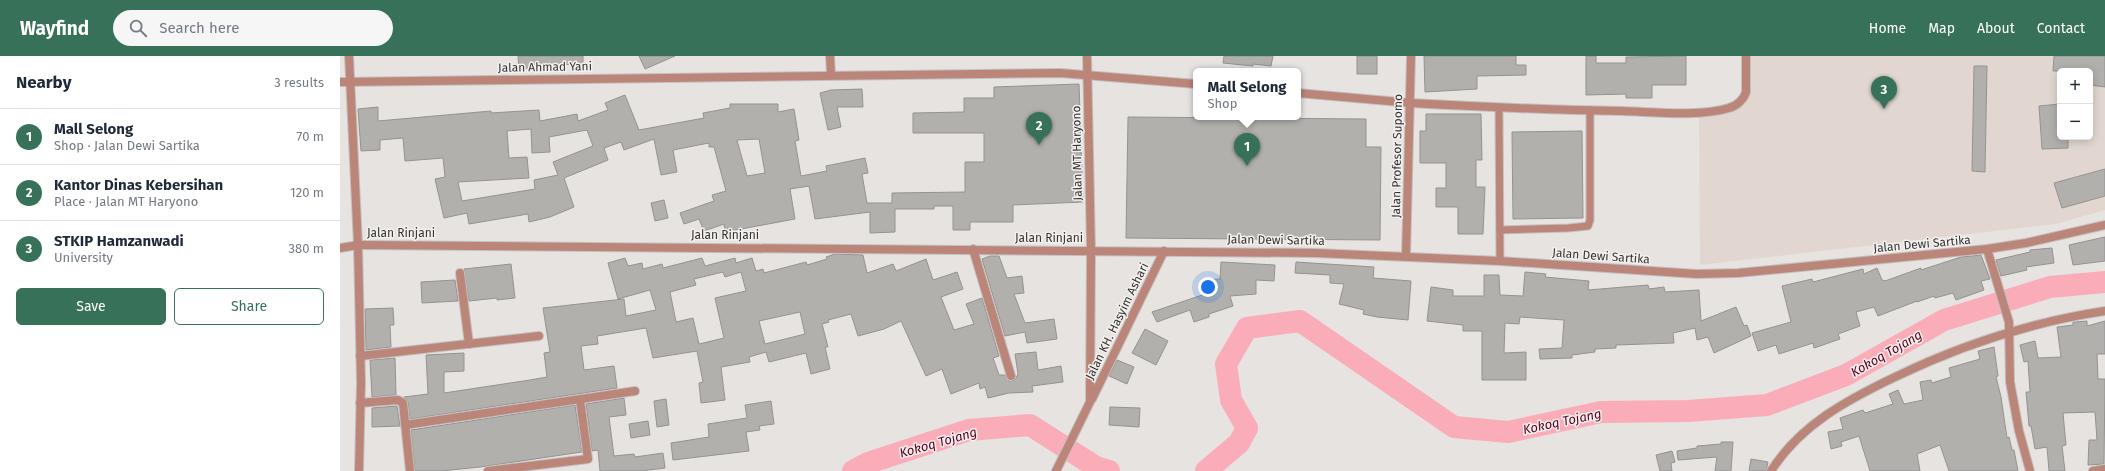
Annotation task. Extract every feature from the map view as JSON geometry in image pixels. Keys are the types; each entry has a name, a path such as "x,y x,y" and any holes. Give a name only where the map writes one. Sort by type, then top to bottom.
{"street":[{"path":"349,56 358,245 360,356 359,471"},
{"path":"830,56 831,75"},
{"name":"Jalan MT Haryono","path":"1086,56 1091,250"},
{"name":"Jalan Profesor Supomo","path":"1406,256 1411,56"},
{"path":"1301,93 1411,103 1499,108 1671,112 1714,111 1731,108 1741,101 1746,92 1746,56"},
{"name":"Jalan Ahmad Yani","path":"340,82 831,75 1087,74 1193,84"},
{"name":"Jalan Dewi Sartika","path":"1091,250 1406,256 1672,273 1716,274 1987,249 2026,244 2105,226"},
{"name":"Jalan Rinjani","path":"340,248 358,245 1091,250"},
{"path":"973,249 1011,376"},
{"path":"1987,249 2009,322 2010,332 2008,360 2010,382 2019,431 2030,471"},
{"name":"Jalan KH. Hasyim Ashari","path":"1090,402 1091,250"},
{"name":"Jalan KH. Hasyim Ashari","path":"1057,469 1164,251"},
{"path":"460,273 469,344"},
{"path":"1771,471 1793,443 1815,423 1839,406 1933,360 1962,347 2010,332 2105,311"},
{"path":"360,356 539,336"},
{"path":"405,425 636,391"},
{"path":"360,403 398,400 403,403 405,410 405,425 410,471"},
{"path":"488,471 588,458 580,400"},
{"path":"2093,471 2105,469"}],"lane":[{"path":"1499,108 1500,261"},
{"path":"1500,230 1588,226 1590,220 1590,110"}],"shaded area":[{"path":"1748,56 2105,56 2105,210 2056,224 1700,265 1699,115 1748,94"}],"building":[{"path":"518,56 583,56 583,63 519,69"},
{"path":"639,56 675,56 645,69"},
{"path":"1224,56 1273,56 1271,66 1253,64 1253,66 1223,63"},
{"path":"1357,56 1377,56 1377,74 1357,74"},
{"path":"1424,56 1516,56 1516,65 1526,65 1526,75 1477,76 1477,89 1425,92"},
{"path":"1586,56 1596,56 1596,63 1626,63 1626,57 1686,56 1686,85 1652,85 1652,98 1626,98 1626,94 1586,95"},
{"path":"2054,56 2105,56 2105,87 2093,85 2093,68 2057,68 2057,71 2053,71"},
{"path":"1974,66 1987,66 1985,172 1972,171"},
{"path":"1079,84 1083,202 1013,205 1013,222 970,222 970,230 953,230 953,206 934,206 934,209 895,209 895,232 870,233 870,212 815,219 809,186 790,189 795,219 725,232 724,224 704,231 699,219 684,224 680,213 714,201 712,195 726,191 714,147 709,147 709,143 673,150 677,172 661,175 654,139 624,150 621,142 604,148 608,160 564,178 574,207 550,217 529,222 528,214 469,224 467,213 444,218 435,179 445,177 443,158 405,161 403,138 380,140 380,150 361,151 358,109 378,107 378,121 491,111 491,113 539,110 540,121 577,114 578,121 608,110 605,103 625,95 639,130 704,118 703,113 730,108 730,104 778,104 778,112 794,109 799,140 795,141 801,176 827,171 826,166 865,158 868,173 862,174 867,203 892,203 892,193 965,192 965,162 984,162 984,133 913,133 913,113 964,112 964,98 994,98 994,87","holes":["531,129 532,153 550,152 549,137 587,130 593,146 553,162 558,175 534,180 535,189 462,201 458,182 529,178 527,157 509,158 507,131","759,139 765,173 747,176 737,140"]},
{"path":"862,89 863,107 837,107 841,127 828,130 820,93 831,90"},
{"path":"2057,104 2057,140 2068,140 2068,148 2042,149 2039,106"},
{"path":"1426,114 1481,114 1482,160 1476,160 1476,187 1485,187 1483,234 1458,234 1458,207 1436,207 1436,188 1446,188 1446,163 1420,163 1420,131 1426,131"},
{"path":"1128,117 1193,118 1193,120 1366,119 1366,147 1381,147 1380,240 1126,238"},
{"path":"1582,131 1583,218 1513,219 1512,132"},
{"path":"2105,169 2105,196 2062,208 2054,183"},
{"path":"664,200 668,218 655,221 651,203"},
{"path":"2105,237 2105,261 2073,265 2069,245"},
{"path":"2052,248 2054,263 2026,267 2027,270 2001,276 1996,260 2030,252 2030,250"},
{"path":"835,254 863,255 867,273 893,264 896,271 926,259 933,280 957,272 963,289 941,297 954,330 974,324 966,304 982,298 999,356 993,358 999,375 1005,375 1009,381 1015,380 1018,374 1015,354 1036,352 1038,370 1061,366 1063,382 1032,386 1033,392 1009,393 988,398 985,387 980,389 979,383 951,394 942,369 926,376 901,321 884,329 858,336 851,314 828,320 829,322 822,324 828,347 825,347 830,369 811,374 806,353 769,362 766,352 749,357 750,362 721,367 725,400 701,403 699,383 703,382 697,351 653,358 646,328 597,336 598,344 581,346 584,370 614,366 617,388 410,419 408,402 404,397 428,394 426,355 464,353 464,371 444,372 444,393 547,377 544,353 550,352 543,308 624,299 626,316 656,310 650,290 618,299 608,263 625,258 628,266 642,263 643,269 662,264 663,268 702,258 705,266 735,258 736,263 752,258 756,271 763,269 764,273 806,262 807,265 827,259 826,257","holes":["723,272 725,277 741,272 746,291 715,298 724,338 699,344 693,318 676,322 670,292 696,285 694,279","800,312 805,334 765,344 759,321"]},
{"path":"1981,255 1990,279 1981,281 1984,290 1956,300 1953,293 1935,298 1934,296 1878,316 1874,307 1856,312 1860,326 1838,334 1840,339 1814,348 1813,343 1779,354 1776,345 1758,351 1752,333 1791,322 1782,286 1812,279 1813,282 1863,269 1864,274 1877,268 1882,280 1885,281 1921,268 1921,270 1961,257"},
{"path":"990,256 999,256 1007,278 1022,276 1024,293 1014,294 1025,323 1054,319 1057,339 1027,343 1025,332 1005,336 982,259"},
{"path":"1221,262 1275,265 1274,281 1256,280 1256,294 1230,296 1233,306 1209,314 1209,317 1194,322 1190,310 1157,322 1152,312 1208,293 1207,280 1220,279"},
{"path":"1296,262 1374,267 1373,278 1411,281 1408,320 1363,314 1364,310 1339,304 1344,284 1330,283 1330,275 1295,273"},
{"path":"511,264 515,298 469,301 464,269"},
{"path":"1525,272 1546,274 1545,277 1589,281 1588,290 1648,285 1649,289 1664,287 1665,292 1699,290 1701,321 1736,307 1744,326 1747,325 1751,336 1714,353 1708,337 1697,340 1695,328 1673,333 1674,343 1616,345 1616,348 1595,349 1595,352 1572,355 1572,358 1540,359 1539,349 1562,348 1564,320 1520,317 1519,324 1505,323 1504,353 1526,352 1526,380 1482,380 1482,331 1463,331 1463,325 1427,321 1431,287 1453,290 1453,296 1484,296 1484,275 1499,275 1500,295 1523,296"},
{"path":"455,280 458,301 422,303 421,282"},
{"path":"393,308 394,325 390,325 391,347 366,350 365,309"},
{"path":"2087,321 2087,326 2105,321 2105,354 2097,354 2098,379 2105,379 2104,464 2088,465 2089,440 2097,440 2095,412 2063,413 2066,445 2062,446 2065,471 2049,471 2047,447 2035,449 2031,426 2029,426 2026,392 2030,392 2028,361 2024,362 2020,345 2035,341 2038,358 2061,357 2057,327 2073,325 2073,322"},
{"path":"1145,329 1168,341 1156,365 1132,353"},
{"path":"1994,347 1998,376 1996,377 2001,397 2007,438 2009,437 2012,450 2014,450 2018,471 1949,471 1940,445 1917,454 1920,471 1870,471 1859,436 1841,442 1842,446 1831,449 1828,432 1843,429 1840,418 1863,410 1865,413 1893,404 1889,394 1898,390 1904,404 1923,400 1920,382 1931,380 1932,383 1951,377 1949,368 1980,359 1978,351"},
{"path":"395,358 396,395 372,397 370,360"},
{"path":"1117,360 1134,367 1127,384 1109,376"},
{"path":"624,398 626,415 609,417 614,456 634,454 635,457 663,453 665,468 640,471 600,471 598,450 592,451 586,404"},
{"path":"666,399 669,425 657,427 654,401"},
{"path":"771,401 774,424 759,426 760,430 746,432 749,451 673,460 671,443 709,437 708,424 747,418 745,405"},
{"path":"575,405 582,452 480,467 441,471 415,471 411,430"},
{"path":"397,406 400,426 372,427 372,408"},
{"path":"1110,407 1140,408 1139,427 1109,425"},
{"path":"648,421 650,435 631,438 629,424"},
{"path":"1721,442 1733,442 1731,471 1715,471 1717,457 1678,460 1677,451 1697,448 1697,446 1721,444"},
{"path":"1672,451 1675,462 1671,463 1672,471 1660,471 1656,455"},
{"path":"1751,459 1768,462 1766,471 1749,471"}],"waterway":[{"name":"Kokoq Tojang","path":"1206,471 1239,443 1247,428 1231,400 1226,364 1247,328 1300,321 1454,427 1508,432 1601,412 1688,411 1767,405 1846,375 1944,320 2050,287 2105,282"},
{"name":"Kokoq Tojang","path":"853,471 868,463 969,430 1030,425 1096,467 1109,471"}],"place":[{"name":"STKIP Hamzanwadi","path":"1884,109"},
{"name":"Kantor Dinas Kebersihan","path":"1039,145"},
{"name":"Mall Selong","path":"1247,166"}]}
